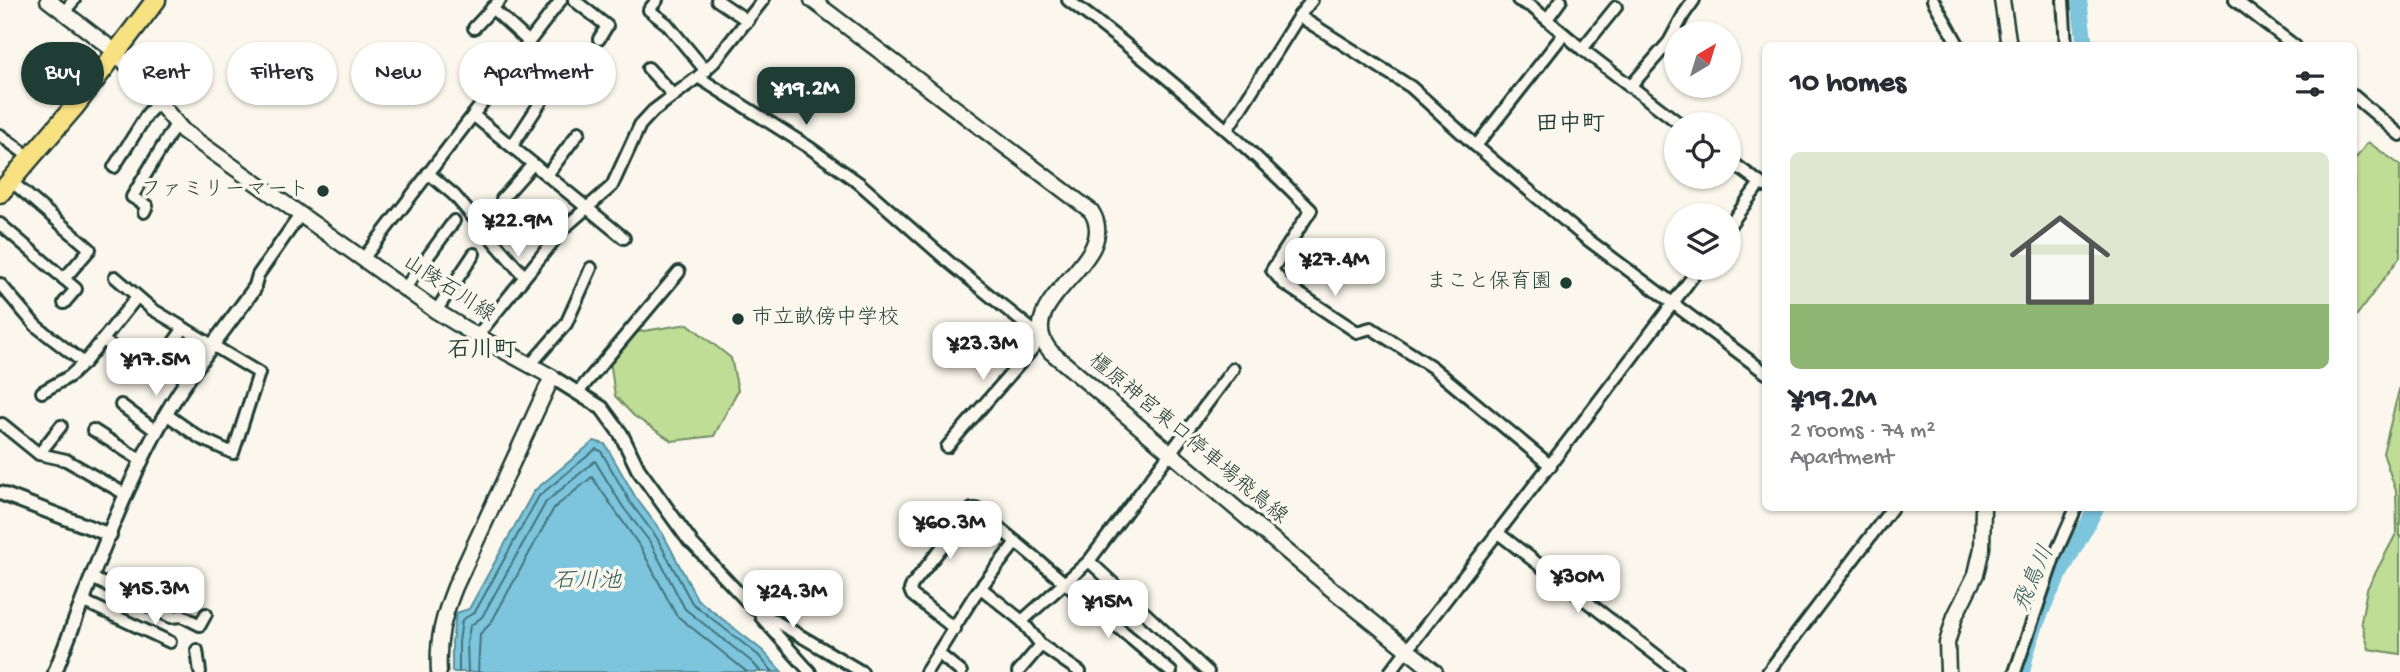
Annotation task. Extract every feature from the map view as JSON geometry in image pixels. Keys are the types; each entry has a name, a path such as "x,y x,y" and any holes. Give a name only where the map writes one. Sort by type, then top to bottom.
{"highway":[{"path":"6,187 117,53 156,0"}],"main road":[{"path":"48,0 117,53"},
{"path":"812,0 1083,204 1094,216 1098,227 1096,243 1047,308 1040,323 1042,338"},
{"path":"2002,0 2008,42"},
{"name":"山陵石川線","path":"158,105 183,131 436,310 552,377"},
{"name":"橿原神宮東口停車場飛鳥線","path":"1042,338 1051,352 1435,672"},
{"path":"439,672 438,648 442,620 454,587 552,377"},
{"path":"1948,672 1947,643 1955,616 1976,574 1982,548 1983,511"}],"street":[{"path":"64,12 74,0"},
{"path":"474,28 496,4 529,42 561,0"},
{"path":"573,0 607,26 599,39"},
{"path":"657,0 649,10 667,24 702,74 859,183 950,263 1042,338 947,447"},
{"path":"717,0 748,21"},
{"path":"477,336 564,228 612,186 640,125 653,111 702,74 763,0"},
{"path":"1068,0 1160,71 1311,210 1272,270 1283,283 1357,332 1371,328 1423,360 1551,466"},
{"path":"1227,130 1299,16 1312,0"},
{"path":"1518,0 1547,19 1581,49 1664,112"},
{"path":"1547,19 1561,0"},
{"path":"1630,87 1669,42 1694,0"},
{"path":"1933,0 1957,42"},
{"path":"2063,0 2066,42"},
{"path":"2235,0 2290,42"},
{"path":"1581,49 1616,7"},
{"path":"1299,16 1411,87 1583,236 1762,370"},
{"path":"1476,146 1563,34"},
{"path":"648,68 674,96"},
{"path":"2357,99 2400,135"},
{"path":"114,167 148,113 156,105"},
{"path":"363,259 481,105"},
{"path":"512,146 539,105"},
{"path":"473,115 624,238"},
{"path":"144,212 147,206 132,197 176,124"},
{"path":"547,175 579,132"},
{"path":"0,135 31,158"},
{"path":"502,199 533,164"},
{"path":"1741,169 1762,184"},
{"path":"428,173 454,195 524,276"},
{"path":"1741,212 1762,186"},
{"path":"6,187 90,249 64,279"},
{"path":"55,672 125,494 156,430 186,383 254,289 258,275 300,215"},
{"path":"405,288 454,221"},
{"path":"0,224 76,289 64,303"},
{"path":"436,310 474,254"},
{"path":"531,364 566,324 591,268"},
{"path":"579,391 679,272"},
{"path":"115,278 137,297 259,373 233,453 200,438 166,414"},
{"path":"1390,672 1433,613 1551,466 1690,280"},
{"path":"0,284 36,326 84,363"},
{"path":"42,392 56,386 84,363 137,297"},
{"path":"103,340 151,374 184,328"},
{"path":"1022,621 1088,561 1233,369"},
{"path":"552,377 579,391 602,408 621,434 638,469 690,541 810,672"},
{"path":"121,405 156,430"},
{"path":"2,424 39,454 66,460 125,494"},
{"path":"39,454 61,426"},
{"path":"93,429 142,461"},
{"path":"0,494 110,535"},
{"path":"955,629 912,595 912,585 972,509 976,509 1171,672"},
{"path":"1768,672 1890,511"},
{"path":"2015,672 2055,555 2075,511"},
{"path":"1498,533 1678,672"},
{"path":"926,672 981,588 1016,542"},
{"path":"1088,561 1201,670"},
{"path":"92,578 170,617 182,616 200,625 206,614"},
{"path":"981,588 1022,621 1041,645 1080,672"},
{"path":"83,601 170,642"},
{"path":"753,608 862,672"},
{"path":"1018,672 1041,645"},
{"path":"197,650 200,672"},
{"path":"939,654 961,672"}],"green space":[{"path":"2368,142 2400,165 2400,257 2357,315 2357,157"},
{"path":"688,324 731,358 738,390 714,436 672,441 634,416 615,396 610,360 631,333"},
{"path":"2400,386 2400,654 2369,649 2361,621 2367,589 2397,532 2396,491 2383,453"}],"water":[{"name":"石川池","path":"594,441 605,444 636,498 663,534 697,599 763,651 782,672 452,672 456,613 469,609 534,491"}],"waterway":[{"name":"飛鳥川","path":"2079,0 2084,42"},
{"name":"飛鳥川","path":"2022,672 2027,649 2043,607 2094,511"}],"place":[{"name":"ファミリーマート","path":"323,191"},
{"name":"まこと保育園","path":"1566,283"},
{"name":"市立畝傍中学校","path":"738,319"}],"district":[{"name":"田中町","path":"1570,125"},
{"name":"石川町","path":"482,351"}]}
